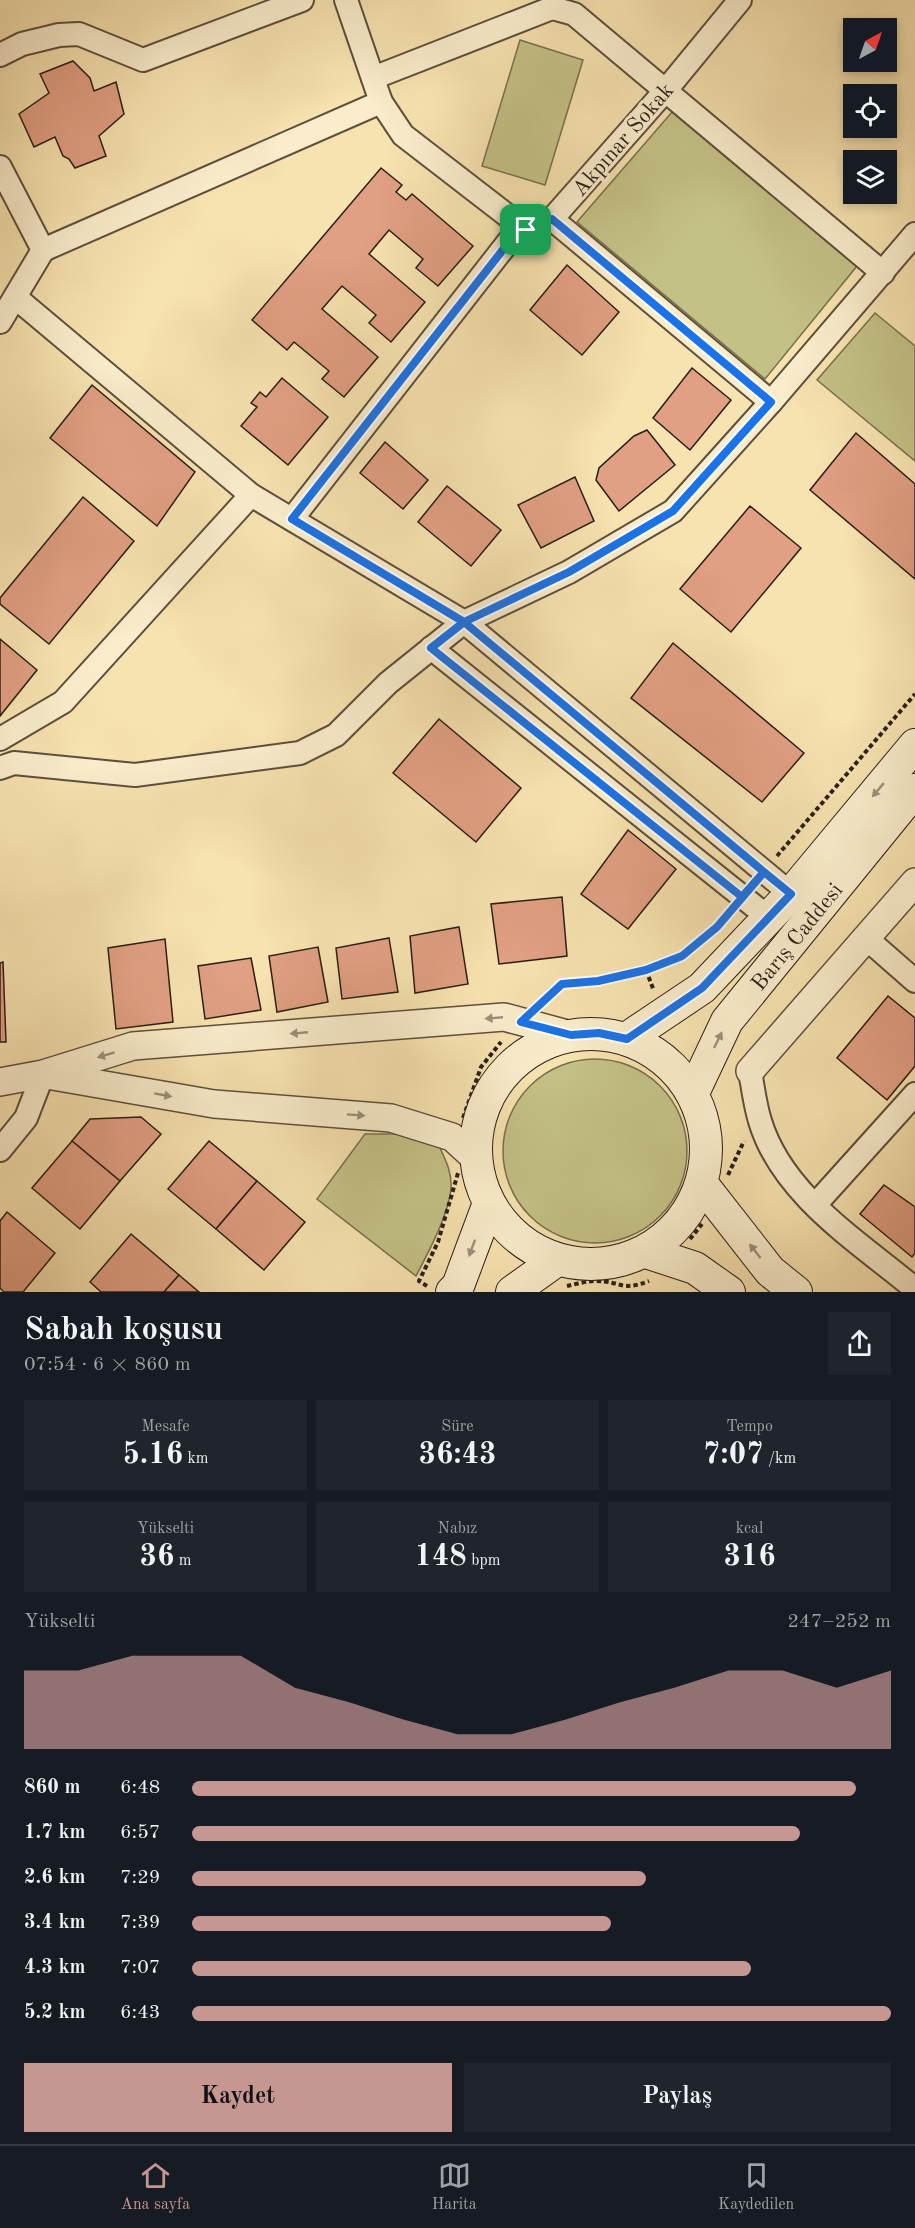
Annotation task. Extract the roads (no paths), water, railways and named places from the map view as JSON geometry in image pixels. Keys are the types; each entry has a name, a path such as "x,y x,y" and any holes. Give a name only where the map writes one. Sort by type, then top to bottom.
{"main road":[{"name":"Barış Caddesi","path":"627,1039 702,988 791,894 915,745"},
{"name":"Barış Caddesi","path":"693,1093 727,1021 915,790"},
{"path":"560,1274 506,1228 489,1203 468,1152 490,1093 510,1066 538,1046 571,1035 599,1033 627,1039 653,1051 675,1070 693,1093 704,1122 707,1153 702,1184 690,1212 670,1235 650,1264"},
{"path":"702,1184 770,1271 796,1292"},
{"path":"452,1292 458,1286 489,1203"},
{"path":"512,1292 560,1274 597,1264 617,1262 695,1268 729,1292"}],"street":[{"path":"0,55 32,42 59,35 78,34 142,60 302,0"},
{"path":"346,0 381,102 403,135 526,230"},
{"name":"Akpınar Sokak","path":"292,519 509,242 526,230 552,219 666,90 740,0"},
{"path":"373,78 552,8 574,14 883,273"},
{"path":"0,322 43,250 381,102"},
{"path":"0,167 43,250"},
{"path":"552,219 771,402"},
{"path":"0,768 14,764 135,775 300,753 336,735 388,683 464,622 569,572 673,511 771,402 915,234"},
{"path":"15,297 251,495 464,622 791,894"},
{"path":"0,740 63,702 251,495"},
{"path":"431,648 769,918"},
{"path":"915,882 750,1071 760,1122 783,1168 815,1205 915,1289"},
{"path":"866,938 915,981"},
{"path":"0,1082 43,1074 133,1046 504,1017 571,1035"},
{"path":"0,1150 26,1118 43,1074"},
{"path":"43,1074 214,1104 391,1118 452,1137 468,1152"},
{"path":"815,1205 915,1094"}]}
